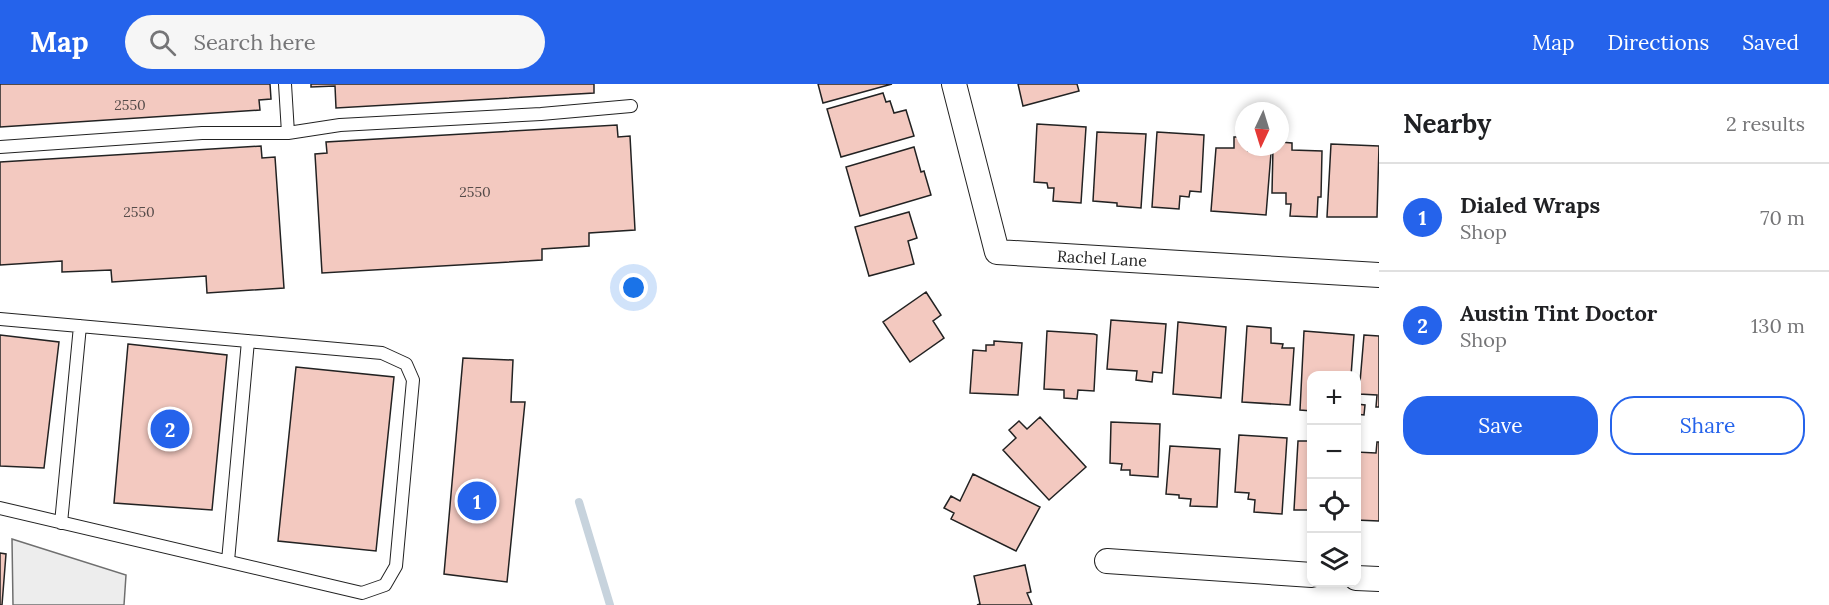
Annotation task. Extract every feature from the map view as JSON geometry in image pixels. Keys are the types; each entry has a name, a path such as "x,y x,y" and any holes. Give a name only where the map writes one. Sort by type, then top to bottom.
{"street":[{"name":"Rachel Lane","path":"954,84 997,252 1379,275"},
{"path":"1107,561 1307,574"},
{"path":"1361,578 1379,579"}],"lane":[{"path":"285,84 288,133"},
{"path":"0,147 202,133 288,133 340,125 530,115 631,106"},
{"path":"0,319 382,353 406,364 413,380 396,566 385,585 362,593 0,508"},
{"path":"61,523 80,326"},
{"path":"228,561 248,341"}],"shaded area":[{"path":"12,539 126,575 124,605 13,605"}],"building":[{"path":"0,84 270,84 271,99 259,100 260,110 0,127"},
{"path":"311,84 594,84 594,93 336,108 335,86 311,87"},
{"path":"818,84 892,84 823,103"},
{"path":"1018,84 1077,84 1079,91 1023,106"},
{"path":"883,93 886,102 890,101 894,113 906,110 914,136 841,157 827,109"},
{"path":"1037,124 1086,127 1081,203 1053,201 1054,188 1048,188 1047,183 1034,182"},
{"path":"617,125 618,137 630,136 635,230 589,233 589,246 542,249 542,260 322,273 315,154 327,153 326,142"},
{"path":"1097,132 1146,134 1141,208 1093,201"},
{"path":"1157,132 1204,135 1201,192 1190,191 1189,197 1180,196 1179,209 1152,207"},
{"path":"1235,137 1235,156 1271,156 1266,215 1211,211 1216,148 1234,148"},
{"path":"1289,143 1292,143 1292,150 1322,151 1321,197 1318,197 1317,217 1290,216 1291,204 1286,204 1286,193 1272,193 1273,156 1289,156"},
{"path":"1331,144 1379,146 1377,217 1327,217"},
{"path":"261,146 262,158 275,157 284,288 207,293 206,276 112,282 111,270 62,272 62,261 0,265 0,162"},
{"path":"914,147 931,195 860,216 846,167"},
{"path":"909,212 917,238 908,241 914,264 869,276 855,227"},
{"path":"926,292 941,315 933,321 944,338 910,362 883,322"},
{"path":"1111,320 1166,324 1162,373 1153,372 1152,382 1136,380 1137,371 1107,369"},
{"path":"1178,322 1226,327 1221,398 1173,394"},
{"path":"1247,326 1271,328 1271,343 1283,344 1282,348 1294,348 1290,405 1242,402"},
{"path":"1047,331 1097,335 1094,391 1078,390 1077,399 1064,398 1064,390 1044,389"},
{"path":"1304,331 1354,335 1351,371 1307,371 1307,411 1300,410"},
{"path":"0,335 59,342 44,468 0,466"},
{"path":"1364,335 1379,336 1379,407 1376,407 1377,395 1361,394"},
{"path":"994,341 1022,343 1018,395 970,393 973,350 986,351 986,345 994,345"},
{"path":"128,344 227,355 212,510 114,503"},
{"path":"463,358 513,360 511,402 525,402 507,582 444,574"},
{"path":"296,367 394,377 376,551 278,541"},
{"path":"1361,404 1365,405 1364,415 1361,415"},
{"path":"1040,417 1086,467 1049,500 1003,450 1016,438 1009,430 1019,421 1027,429"},
{"path":"1111,422 1160,424 1158,477 1130,475 1130,470 1121,470 1122,464 1110,463"},
{"path":"1239,435 1287,438 1282,514 1254,512 1255,500 1248,499 1249,493 1235,492"},
{"path":"1298,441 1307,441 1307,510 1294,510"},
{"path":"1377,442 1379,442 1379,521 1361,520 1361,452 1376,453"},
{"path":"1170,446 1220,449 1217,507 1190,506 1191,499 1166,494"},
{"path":"973,474 1040,507 1016,551 951,519 954,513 944,508 951,496 960,501"},
{"path":"0,553 6,554 2,605 0,605"},
{"path":"1025,565 1031,592 1027,593 1032,605 977,605 980,604 974,576"}],"waterway":[{"path":"579,502 610,605"}],"place":[{"name":"Austin Tint Doctor","path":"170,429"},
{"name":"Dialed Wraps","path":"477,501"}]}
